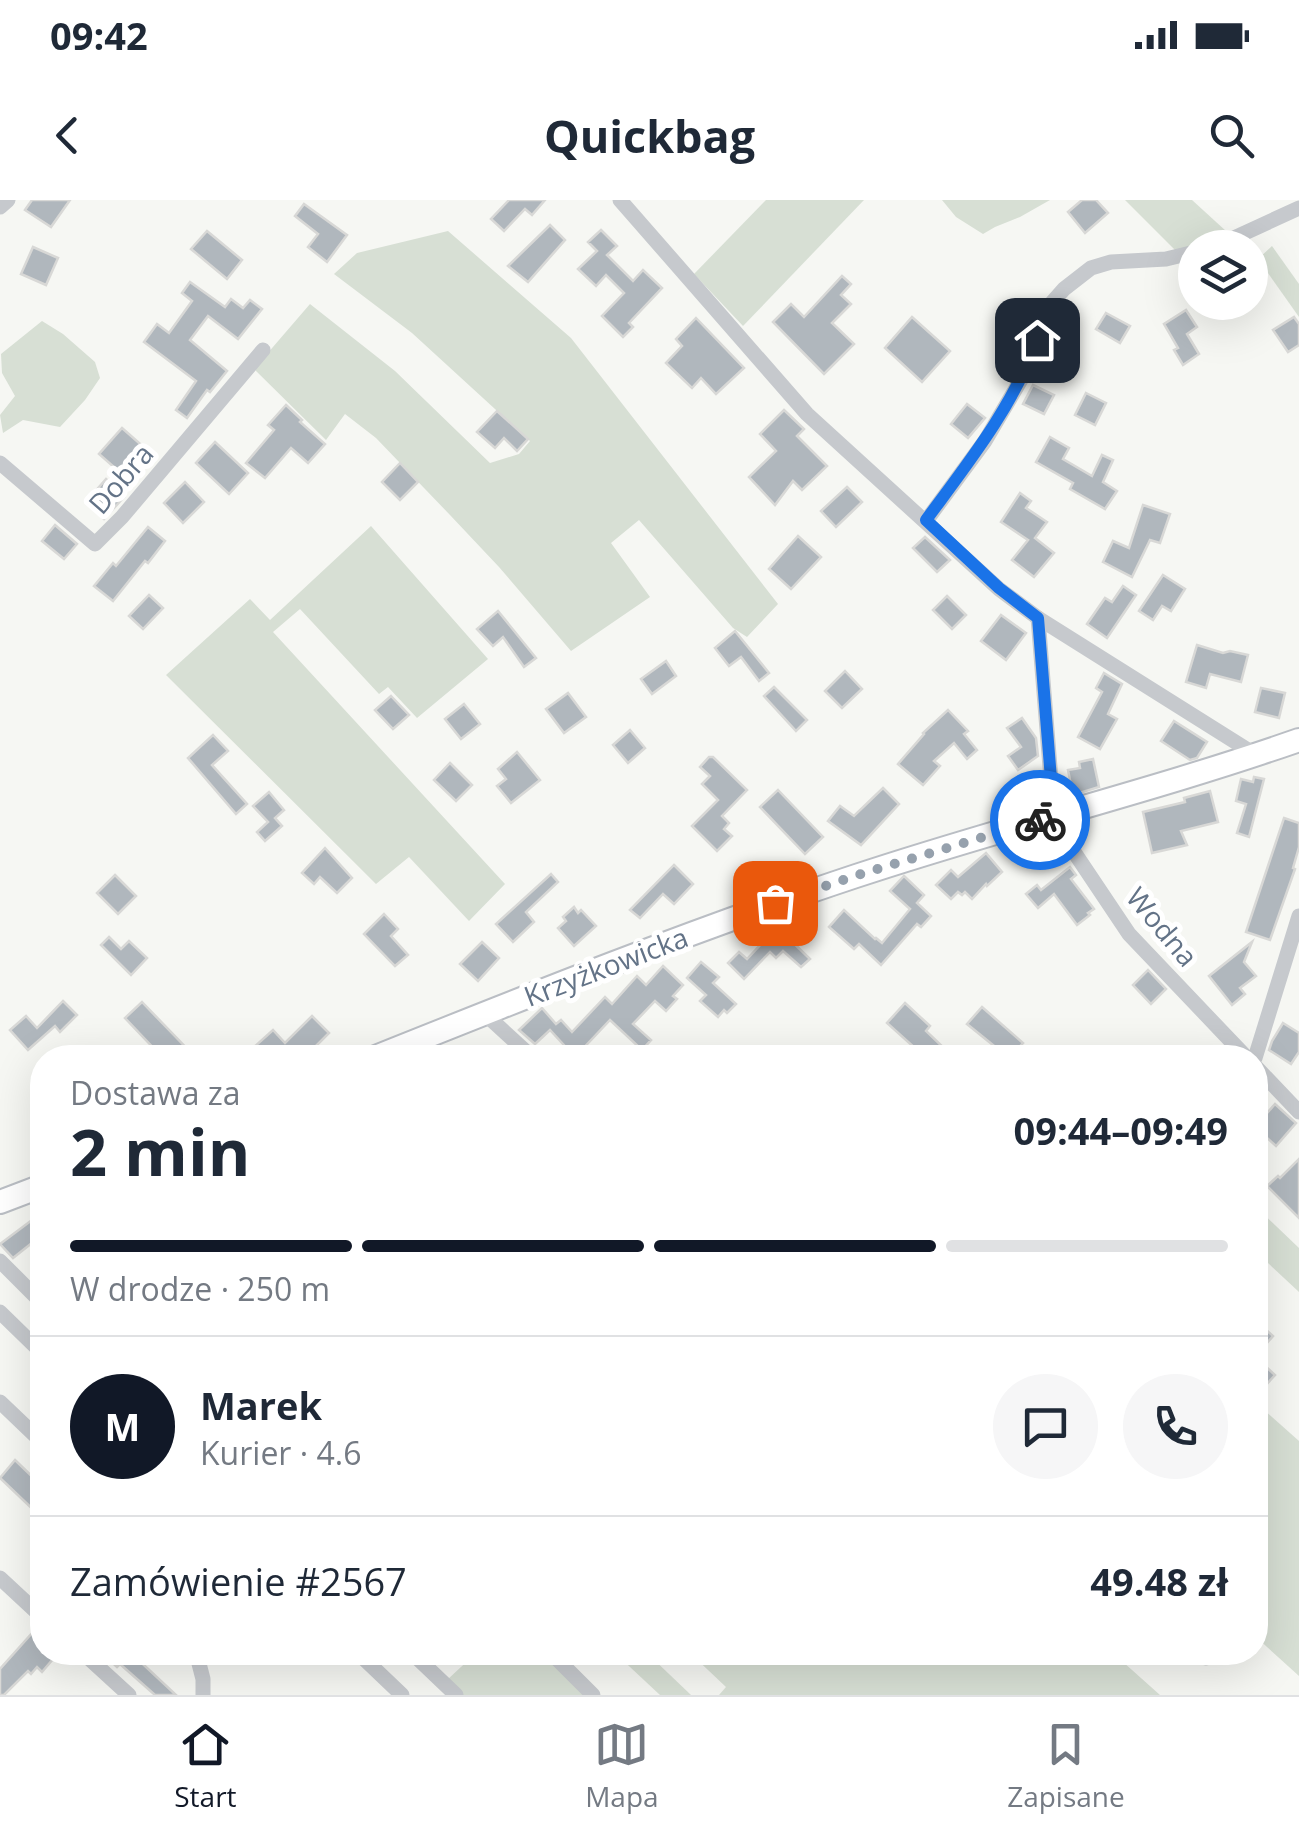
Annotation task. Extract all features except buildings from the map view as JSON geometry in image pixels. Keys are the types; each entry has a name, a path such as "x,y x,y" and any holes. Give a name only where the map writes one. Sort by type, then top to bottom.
{"street":[{"path":"0,207 8,200"},
{"path":"620,200 807,414 999,588 1038,618 1256,755"},
{"path":"1251,230 1299,208"},
{"path":"926,520 995,424 1025,373 1049,306 1064,289 1091,268 1111,262 1178,256"},
{"name":"Dobra","path":"0,463 96,544 263,350"},
{"path":"1038,618 1054,816"},
{"name":"Krzyżkowicka","path":"406,1045 762,907 1299,740"},
{"name":"Wodna","path":"1054,816 1128,934 1238,1045"},
{"name":"Wodna","path":"1255,1045 1299,916"},
{"path":"485,1014 519,1045"},
{"path":"1268,1080 1299,1112"},
{"path":"0,1202 30,1191"},
{"path":"0,1261 30,1290"},
{"path":"0,1312 30,1341"},
{"path":"0,1402 30,1431"},
{"path":"0,1578 30,1605"},
{"path":"96,1665 129,1695"},
{"path":"199,1665 203,1695"},
{"path":"371,1665 402,1695"},
{"path":"425,1665 456,1695"},
{"path":"563,1665 593,1695"}],"shaded area":[{"path":"766,200 864,200 743,326 694,274"},
{"path":"942,200 1050,200 983,234 956,217"},
{"path":"1125,200 1192,200 1225,230 1178,230 1178,253"},
{"path":"448,231 571,338 778,604 747,637 733,628 639,520 611,543 650,597 571,651 499,567 376,438 345,414 326,440 254,369 310,304 395,371 490,463 519,454 530,441 412,333 334,274 357,253"},
{"path":"1272,246 1299,284 1299,317 1268,273 1268,250"},
{"path":"42,321 95,362 100,378 60,427 23,420 3,433 0,415 15,396 2,373 1,354"},
{"path":"371,526 488,659 417,718 388,687 379,694 300,609 273,632 505,884 469,921 409,857 376,884 166,675 250,599 270,620"},
{"path":"1268,1218 1299,1248 1299,1292 1268,1263"},
{"path":"1268,1414 1299,1441 1299,1676 1268,1648"},
{"path":"463,1665 559,1665 592,1695 462,1695 447,1680"},
{"path":"628,1665 660,1665 691,1695 660,1695"},
{"path":"703,1665 1126,1665 1160,1695 719,1695 726,1687"}],"way so far":[{"path":"775,903 1040,820"}],"route":[{"path":"1037,340 1025,373 985,440 926,520 999,588 1038,618 1054,816 1040,820"}]}
